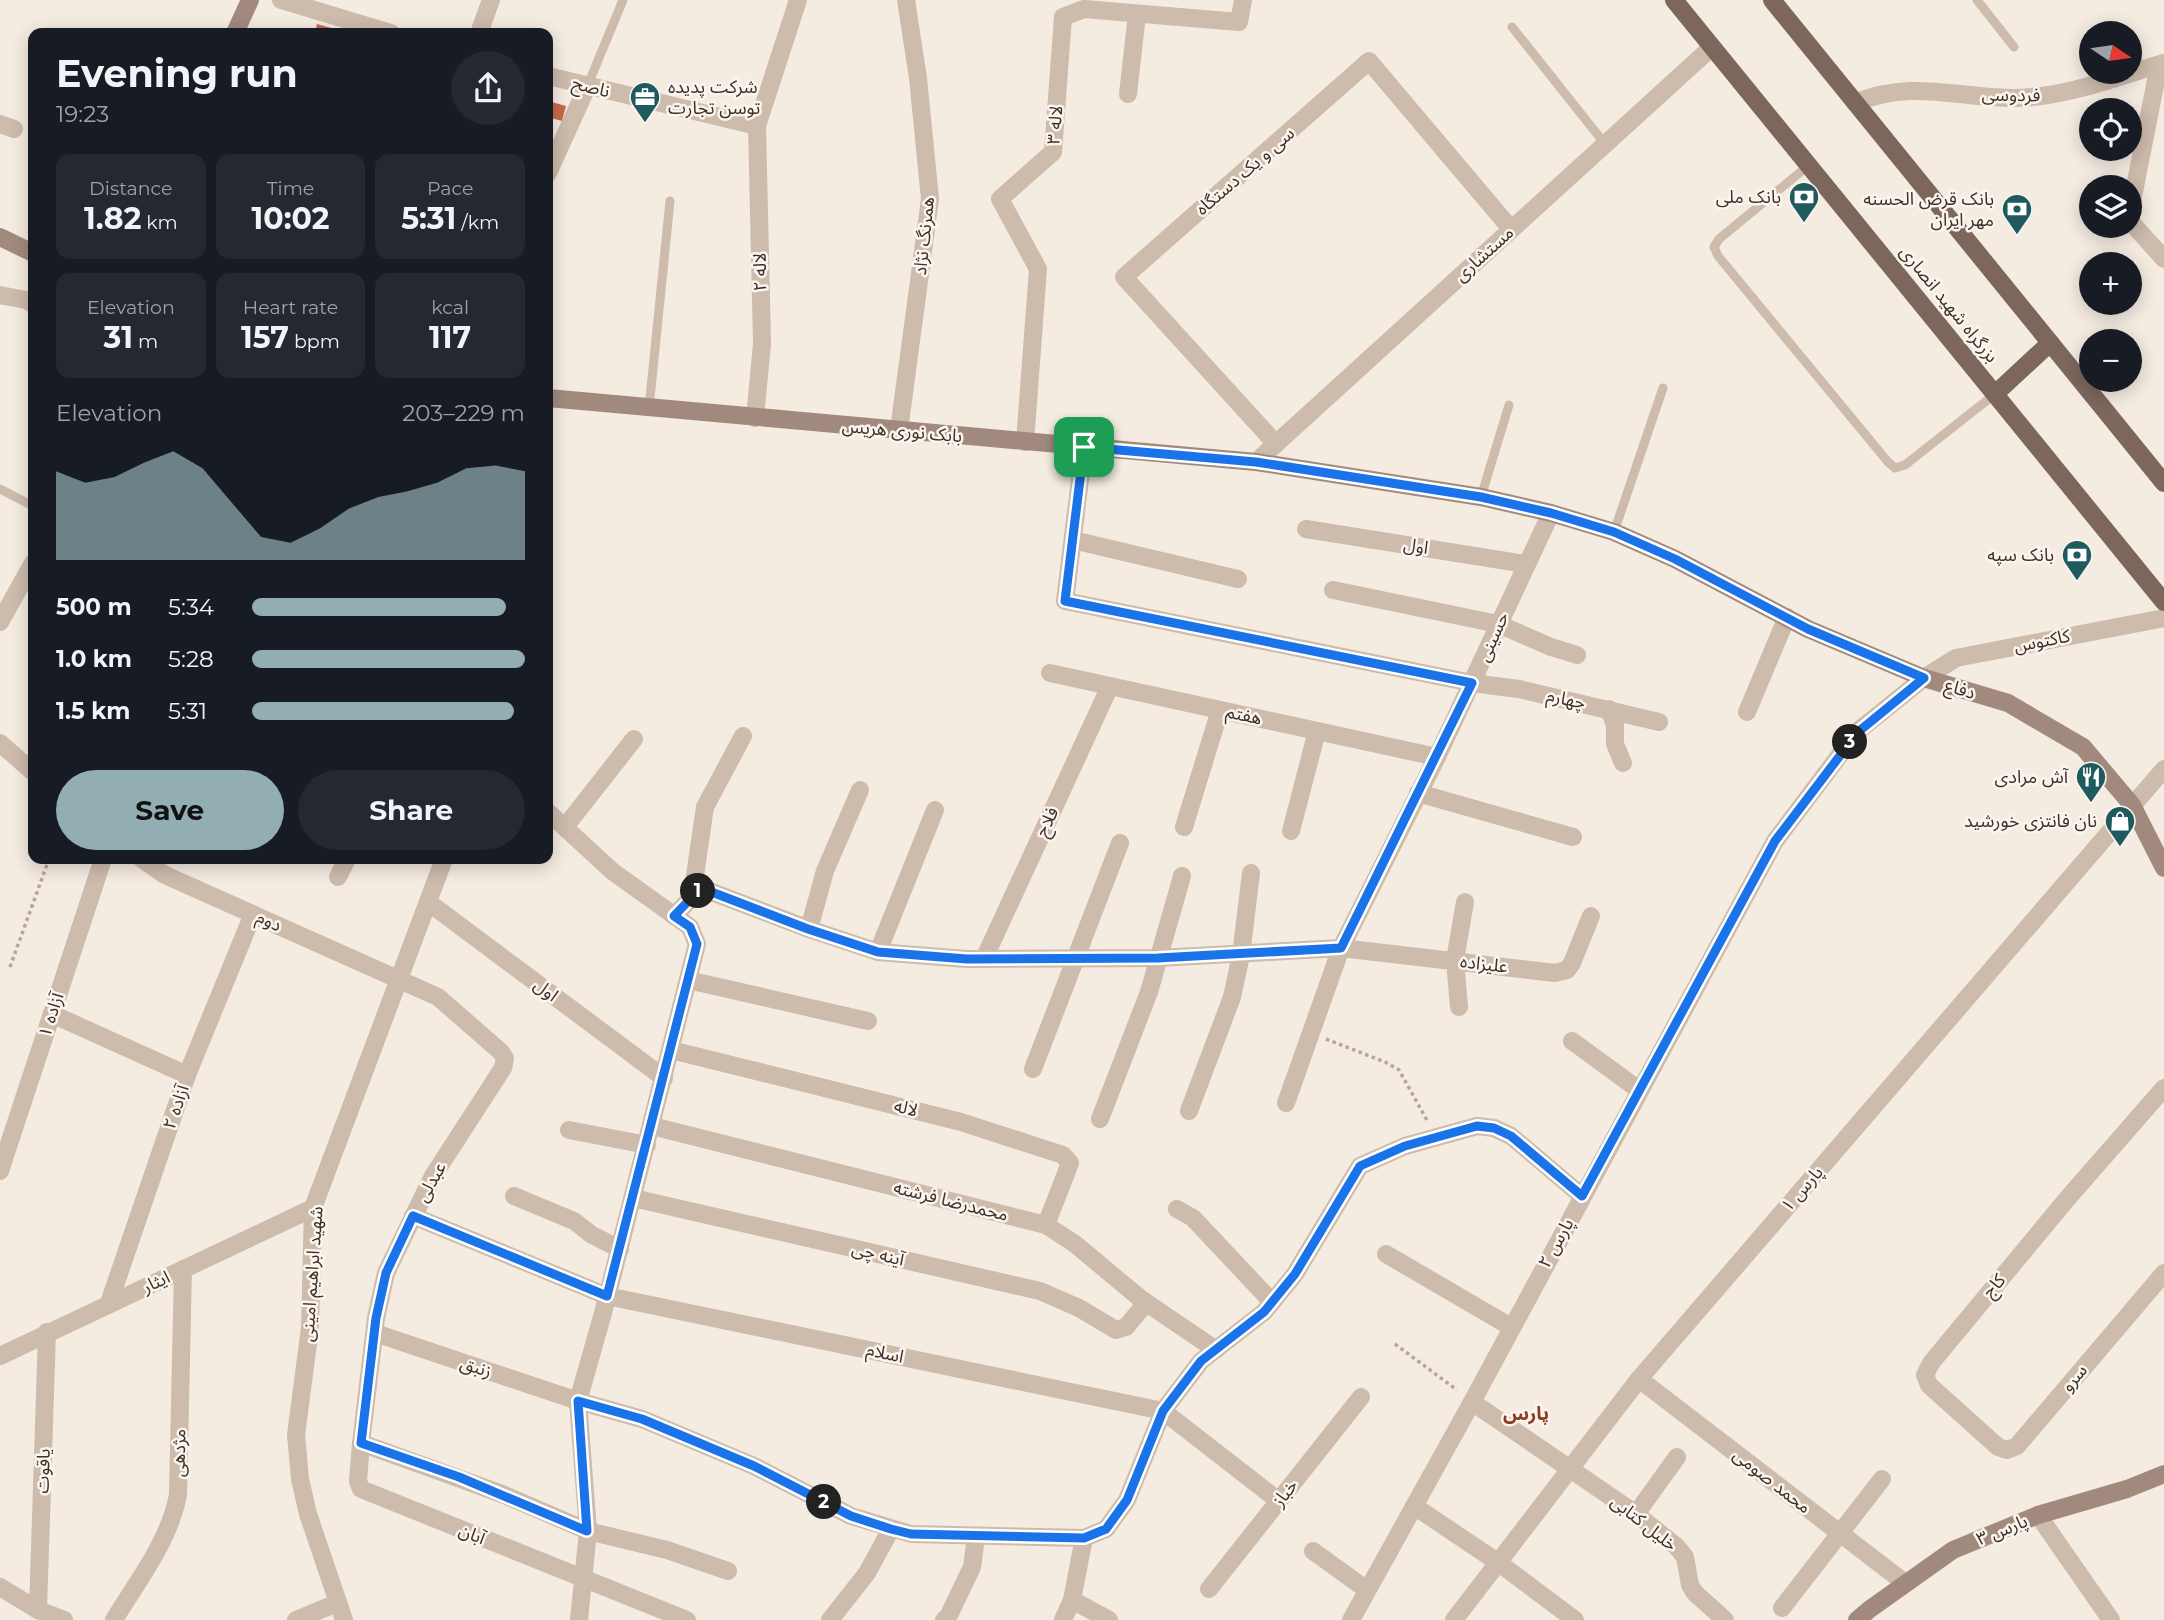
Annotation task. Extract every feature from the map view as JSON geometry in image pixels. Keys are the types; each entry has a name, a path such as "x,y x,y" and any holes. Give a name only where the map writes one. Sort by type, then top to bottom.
{"main road":[{"path":"237,28 250,0"},
{"name":"بزرگراه شهید انصاری","path":"1674,0 2164,602"},
{"path":"1772,0 2164,483"},
{"path":"0,237 28,251"},
{"path":"1994,394 2050,343"},
{"name":"بابک نوری هریس","path":"553,398 1256,462"},
{"name":"دفاع","path":"1256,462 1481,497 1551,513 1614,532 1675,559 1787,617 1924,678 2008,703 2083,747 2132,806 2164,868"},
{"name":"پارس ۳","path":"1857,1620 1954,1550 2038,1515 2127,1489 2164,1474"}],"street":[{"path":"281,0 374,28"},
{"path":"481,28 491,0"},
{"name":"لاله ۲","path":"755,418 762,343 757,126 798,0"},
{"name":"همرنگ نژاد","path":"899,430 930,199 918,78 905,0"},
{"name":"لاله ۳","path":"1025,442 1038,269 1000,199 1053,152 1063,17 1084,9 1107,6 1137,14 1239,22 1242,0"},
{"path":"1128,94 1137,14"},
{"name":"مستشاری","path":"1256,462 1712,47"},
{"name":"سی و یک دستگاه","path":"1276,444 1124,276 1369,61 1511,229"},
{"path":"2138,175 2162,64"},
{"name":"فردوسی","path":"1855,103 1872,96 1907,90 2013,98 2052,95 2162,64"},
{"name":"ناصح","path":"553,77 757,126"},
{"path":"553,162 587,87"},
{"path":"2142,234 2164,259"},
{"path":"0,295 28,301"},
{"path":"1084,447 1073,540 1238,579"},
{"name":"حسینی","path":"1286,1103 1341,948 1437,757 1551,513"},
{"name":"اول","path":"1306,529 1526,564"},
{"name":"چهارم","path":"1073,540 1065,601 1472,683 1519,689 1659,722"},
{"path":"0,622 28,572"},
{"path":"1333,590 1498,624 1577,655"},
{"path":"1747,712 1787,617"},
{"name":"کاکتوس","path":"1924,678 1956,658 2164,618"},
{"name":"هفتم","path":"1050,673 1437,757"},
{"name":"پارس ۲","path":"1351,1620 1775,841 1858,732 1924,678"},
{"name":"فلاح","path":"984,959 1110,686"},
{"path":"1609,709 1615,725 1615,744 1623,763"},
{"path":"1184,827 1220,710"},
{"path":"1291,831 1317,731"},
{"path":"674,916 692,896 705,807 743,736"},
{"path":"565,827 634,739"},
{"path":"0,743 28,768"},
{"name":"پارس ۱","path":"1454,1620 1639,1379 2164,769"},
{"path":"808,929 825,871 860,790"},
{"path":"1418,793 1573,837"},
{"path":"878,952 935,810"},
{"path":"553,816 612,871 690,927 697,944 620,1249 578,1401 587,1531 579,1620"},
{"path":"1033,1069 1120,843"},
{"name":"آزاده ۱","path":"0,1171 101,864"},
{"name":"دوم","path":"149,864 165,875 399,978"},
{"path":"338,877 344,864"},
{"name":"شهید ابراهیم امینی","path":"344,1620 308,1514 300,1479 296,1434 310,1328 313,1208 442,864"},
{"path":"1189,1111 1232,998 1241,955 1251,873"},
{"path":"1100,1119 1149,992 1182,876"},
{"name":"علیزاده","path":"692,896 699,890 709,891 808,929 878,952 984,959 1158,958 1341,948 1398,954"},
{"name":"اول","path":"428,902 664,1078"},
{"path":"1459,1007 1455,960 1465,902"},
{"name":"آزاده ۲","path":"109,1303 187,1075 253,914"},
{"name":"علیزاده","path":"1341,948 1555,973 1567,970 1572,963 1591,916"},
{"name":"عبدلی","path":"361,1489 358,1481 361,1443 375,1333 386,1273 444,1157 503,1069 505,1058 438,997 399,978"},
{"path":"688,980 868,1021"},
{"path":"52,1014 187,1075"},
{"path":"1572,1041 1639,1090"},
{"name":"لاله","path":"671,1050 961,1122 1063,1155 1070,1163 1046,1225"},
{"name":"کاج","path":"2007,1450 1998,1447 1929,1385 1925,1375 1931,1363 2067,1199 2164,1088"},
{"name":"محمدرضا فرشته","path":"652,1126 1046,1225 1075,1244 1146,1303 1216,1350"},
{"path":"1063,1620 1072,1600 1084,1538 1106,1529 1127,1500 1163,1411 1201,1361 1264,1312 1295,1274 1360,1166 1405,1146 1477,1126 1494,1128 1511,1136 1582,1196"},
{"path":"569,1130 647,1145"},
{"path":"514,1196 575,1221 592,1235 620,1249"},
{"name":"آینه چی","path":"633,1198 1040,1291 1079,1308 1116,1330 1126,1327 1146,1303"},
{"name":"ایثار","path":"0,1356 313,1208"},
{"path":"1177,1209 1194,1218 1272,1302"},
{"name":"اسلام","path":"413,1216 607,1296 1163,1411"},
{"path":"1386,1254 1511,1327"},
{"name":"مژدهی","path":"114,1620 169,1531 178,1496 183,1269"},
{"name":"سرو","path":"2007,1450 2017,1446 2164,1273"},
{"name":"یاقوت","path":"38,1610 47,1332"},
{"name":"زنبق","path":"375,1333 578,1401 642,1419 754,1466 851,1516 891,1529 911,1534 1084,1538"},
{"name":"محمد صومی","path":"1639,1379 1905,1583"},
{"name":"خباز","path":"1209,1589 1361,1398"},
{"name":"خلیل کتابی","path":"1472,1402 1636,1514 1681,1552 1690,1585 1695,1593 1726,1620"},
{"path":"1163,1411 1279,1501"},
{"path":"361,1443 470,1481 587,1531 667,1550 728,1571"},
{"path":"1636,1514 1677,1457"},
{"path":"1782,1608 1882,1479"},
{"name":"آبان","path":"361,1489 687,1620"},
{"path":"1414,1506 1499,1563 1575,1620"},
{"path":"2038,1515 2111,1620"},
{"path":"830,1620 867,1573 891,1529"},
{"path":"944,1620 972,1567 976,1537"},
{"path":"1313,1550 1367,1590"},
{"path":"0,1587 38,1610 64,1620"},
{"path":"1072,1600 1108,1620"},
{"path":"296,1620 337,1603"}],"lane":[{"path":"587,87 623,0"},
{"path":"1977,0 2014,47"},
{"path":"1511,27 1605,144"},
{"path":"1809,165 1719,239 1714,247 1726,267 1895,468 1905,465 1994,394"},
{"path":"649,408 670,201"},
{"path":"1614,532 1663,387"},
{"path":"1481,497 1509,405"},
{"path":"0,489 28,503"}],"path":[{"path":"10,967 47,864"},
{"path":"1311,1033 1399,1070 1436,1138"},
{"path":"1395,1344 1472,1402"}],"building":[{"path":"317,24 332,28 316,28"},
{"path":"553,102 566,106 562,121 553,118"}],"place":[{"name":"شرکت پدیده توسن تجارت","path":"645,124"},
{"name":"بانک ملی","path":"1804,224"},
{"name":"بانک قرض الحسنه مهر ایران","path":"2017,236"},
{"name":"بانک سپه","path":"2077,582"},
{"name":"آش مرادی","path":"2091,804"},
{"name":"نان فانتزی خورشید","path":"2120,848"}],"district":[{"name":"پارس","path":"1526,1413"}],"route":[{"path":"1084,447 1256,462 1481,497 1551,513 1614,532 1675,559 1808,629 1924,678 1858,732 1775,841 1582,1196 1511,1136 1494,1128 1477,1126 1405,1146 1360,1166 1295,1274 1264,1312 1201,1361 1163,1411 1127,1500 1106,1529 1084,1538 911,1534 851,1516 754,1466 642,1419 578,1401 587,1531 538,1508 459,1477 361,1443 376,1318 386,1273 413,1216 607,1296 697,944 690,927 674,916 699,890 709,891 808,929 878,952 967,959 1158,958 1341,948 1472,683 1065,601 1084,447"}]}
